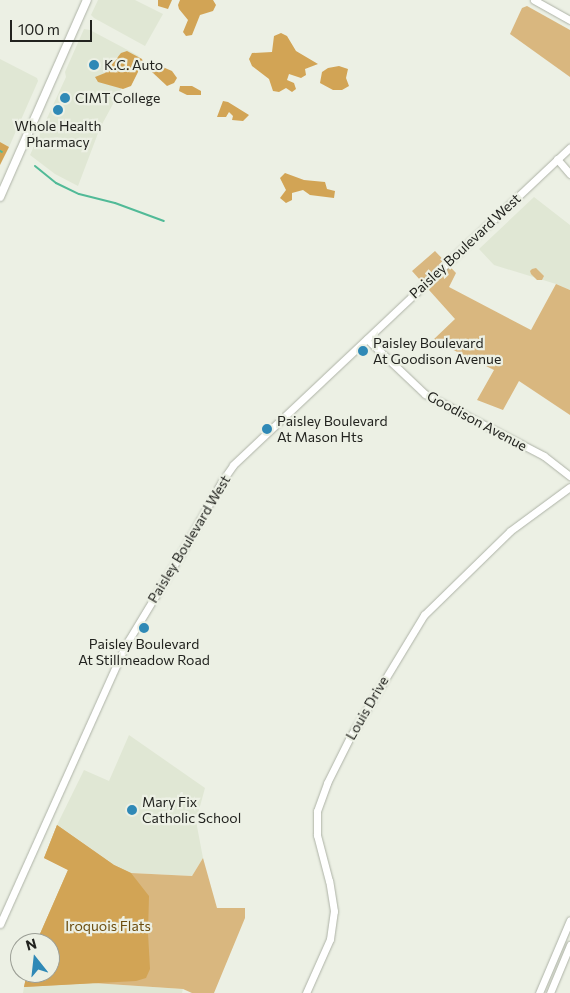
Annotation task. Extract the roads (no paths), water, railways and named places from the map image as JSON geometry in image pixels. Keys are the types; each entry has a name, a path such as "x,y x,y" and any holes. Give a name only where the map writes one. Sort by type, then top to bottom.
{"main road":[{"path":"0,197 87,0"}],"street":[{"path":"534,0 570,20"},
{"name":"Paisley Boulevard West","path":"0,924 125,646 222,481 234,465 570,147"},
{"path":"557,160 570,174"},
{"name":"Goodison Avenue","path":"367,339 425,394 544,456 570,476"},
{"name":"Louis Drive","path":"306,993 330,939 334,912 329,881 317,835 317,811 327,783 350,737 424,614 510,531 570,487"},
{"path":"539,993 570,920"},
{"path":"550,993 570,945"}],"waterway":[{"path":"35,166 56,183 79,194 115,203 164,221"}],"place":[{"name":"K.C. Auto","path":"94,65"},
{"name":"CIMT College","path":"65,98"},
{"name":"Whole Health Pharmacy","path":"58,110"},
{"name":"Paisley Boulevard At Goodison Avenue","path":"363,351"},
{"name":"Paisley Boulevard At Mason Hts","path":"267,429"},
{"name":"Paisley Boulevard At Stillmeadow Road","path":"144,628"},
{"name":"Mary Fix Catholic School","path":"132,810"}],"park label":[{"name":"Iroquois Flats","path":"108,926"}]}
